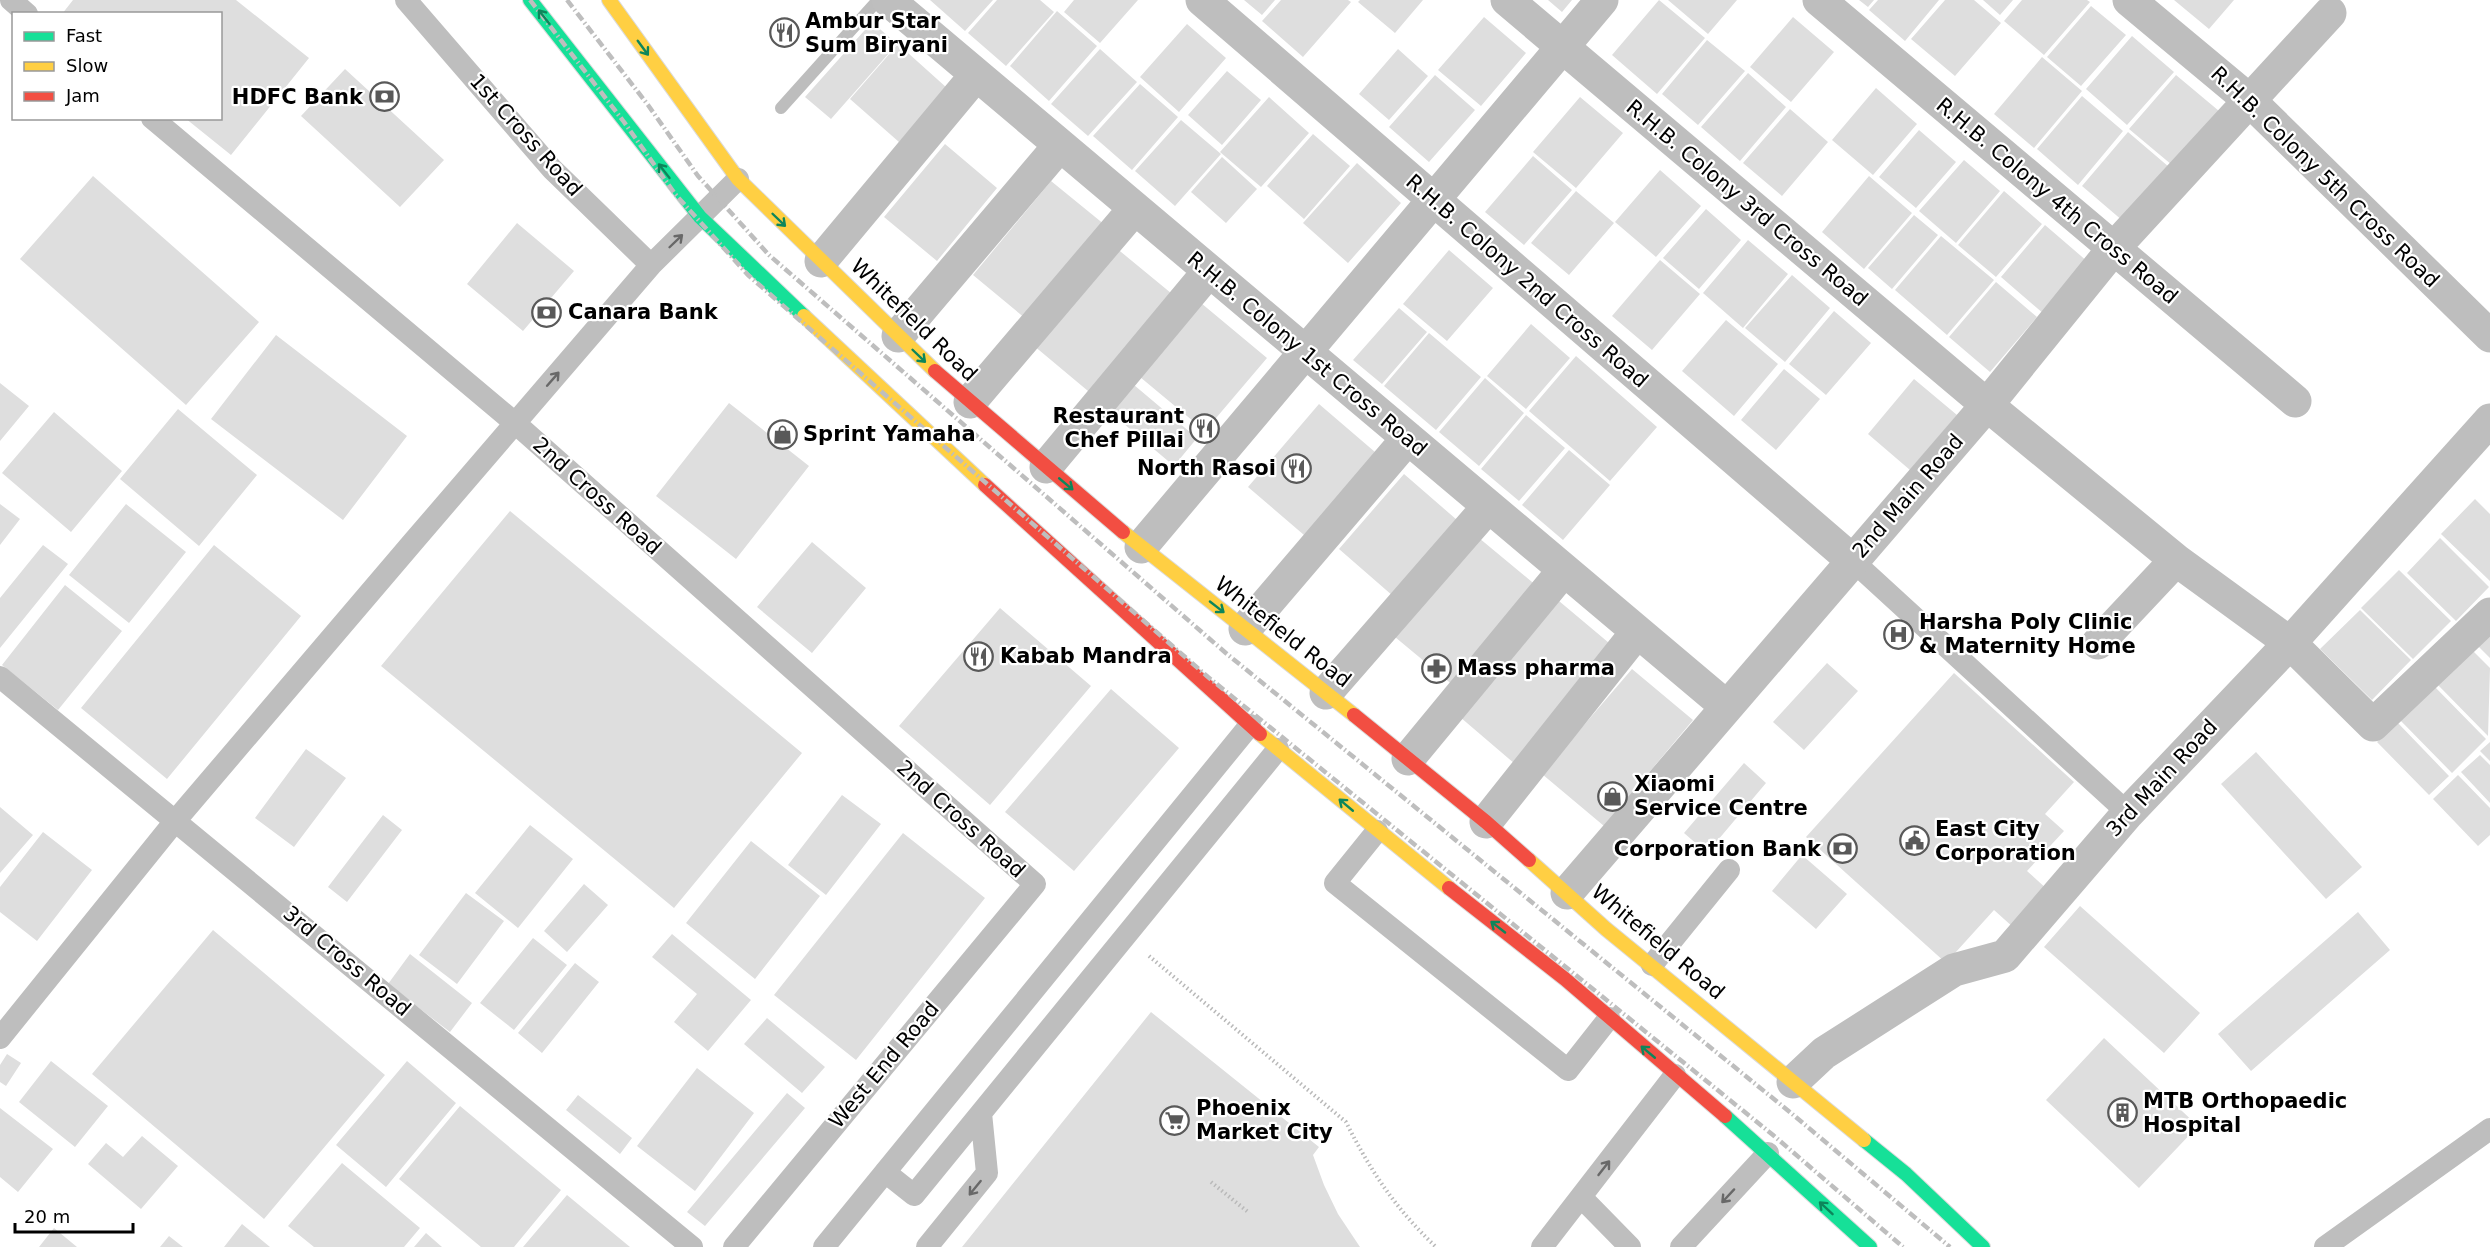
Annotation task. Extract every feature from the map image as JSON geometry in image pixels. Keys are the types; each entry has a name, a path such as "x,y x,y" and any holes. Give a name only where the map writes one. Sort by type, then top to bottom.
{"main road":[{"path":"530,0 700,217 904,411 1250,725 1377,831 1565,979 1768,1153 1869,1247"},
{"name":"Whitefield Road","path":"609,0 738,179 944,380 1141,547 1486,822 1606,929 1652,964 1906,1174 1983,1247"}],"street":[{"name":"R.H.B. Colony 1st Cross Road","path":"888,0 1727,707"},
{"name":"R.H.B. Colony 2nd Cross Road","path":"1202,0 1853,561"},
{"name":"R.H.B. Colony 3rd Cross Road","path":"1507,0 1987,405 2176,560 2290,643 2373,725 2490,614"},
{"path":"1141,547 1602,0"},
{"name":"R.H.B. Colony 4th Cross Road","path":"1819,0 2295,401"},
{"name":"R.H.B. Colony 5th Cross Road","path":"2129,0 2249,99 2490,336"},
{"name":"2nd Main Road","path":"1567,893 1987,405 2114,248 2336,7"},
{"path":"821,261 976,75"},
{"path":"898,336 1060,145"},
{"path":"970,402 1135,208"},
{"path":"1046,467 1209,271"},
{"name":"3rd Main Road","path":"1793,1082 1824,1053 1954,970 2005,956 2128,813 2290,643 2490,420"},
{"path":"1245,629 1408,438"},
{"path":"1326,693 1488,507"},
{"path":"2098,643 2176,560"},
{"path":"1408,759 1564,570"},
{"path":"1486,822 1637,632"}],"lane":[{"path":"11,0 25,12"},
{"name":"1st Cross Road","path":"406,0 552,169 651,265"},
{"name":"2nd Cross Road","path":"154,120 515,423 1035,884"},
{"path":"0,1038 176,820 515,423 651,265 738,179"},
{"path":"1853,561 2128,813"},
{"name":"3rd Cross Road","path":"0,677 692,1247"},
{"path":"824,1247 1250,725"},
{"path":"885,1172 914,1195 1278,749"},
{"path":"1377,831 1335,883 1568,1070 1609,1018"},
{"path":"1652,964 1729,870"},
{"name":"West End Road","path":"734,1247 1035,884"},
{"path":"1542,1247 1675,1075"},
{"path":"927,1247 987,1173 981,1113"},
{"path":"2325,1247 2490,1129"},
{"path":"1681,1247 1768,1153"},
{"path":"1581,1197 1630,1247"}],"path":[{"path":"1126,936 1346,1122 1365,1160 1388,1195 1414,1227 1436,1247"},
{"path":"1211,1182 1248,1212"}],"building":[{"path":"73,0 236,0 309,58 231,155 187,120 222,120 222,12 64,12"},
{"path":"930,0 993,0 965,31"},
{"path":"997,0 1040,0 1054,12 1006,66 968,33"},
{"path":"1074,0 1138,0 1100,43 1064,12"},
{"path":"1244,0 1275,0 1262,15"},
{"path":"1281,0 1348,0 1351,2 1303,57 1262,21"},
{"path":"1360,0 1423,0 1395,33 1358,2"},
{"path":"1548,0 1572,0 1562,12"},
{"path":"1659,0 1705,38 1657,94 1612,55"},
{"path":"1668,0 1737,0 1708,34"},
{"path":"1859,0 1874,0 1868,7"},
{"path":"1878,0 1939,0 1905,41 1869,10"},
{"path":"1945,0 1974,0 2001,23 1955,76 1911,39"},
{"path":"1983,0 2013,0 2000,15"},
{"path":"2022,0 2087,0 2090,2 2044,55 2004,21"},
{"path":"2174,0 2234,0 2209,29"},
{"path":"2091,6 2126,35 2081,86 2047,57"},
{"path":"1057,11 1097,46 1049,101 1010,66"},
{"path":"1484,17 1526,53 1481,106 1438,70"},
{"path":"1793,17 1834,52 1791,102 1750,67"},
{"path":"872,22 897,44 831,119 805,97"},
{"path":"1187,24 1226,58 1179,112 1140,77"},
{"path":"2132,36 2174,72 2127,125 2086,89"},
{"path":"1707,40 1745,71 1698,125 1662,94"},
{"path":"898,44 947,88 899,142 850,99"},
{"path":"1100,49 1137,82 1088,136 1051,104"},
{"path":"1398,49 1428,76 1389,120 1359,94"},
{"path":"2042,57 2082,91 2034,148 1994,114"},
{"path":"345,69 444,160 400,207 301,116"},
{"path":"1227,71 1261,100 1222,145 1188,115"},
{"path":"1748,73 1786,107 1740,161 1701,127"},
{"path":"1435,75 1475,110 1429,162 1389,127"},
{"path":"2176,75 2219,111 2172,165 2129,129"},
{"path":"1140,84 1178,117 1132,170 1093,136"},
{"path":"1876,88 1917,124 1873,175 1832,140"},
{"path":"2082,96 2123,131 2078,185 2037,149"},
{"path":"1269,97 1309,133 1261,187 1220,152"},
{"path":"1580,97 1623,133 1576,188 1533,152"},
{"path":"1790,109 1828,142 1782,196 1743,163"},
{"path":"1181,120 1221,154 1175,206 1135,171"},
{"path":"1919,130 1956,162 1916,208 1879,177"},
{"path":"2128,132 2169,167 2123,221 2082,186"},
{"path":"1313,134 1350,166 1304,219 1267,186"},
{"path":"945,144 997,188 937,261 884,217"},
{"path":"1533,156 1572,190 1524,245 1485,212"},
{"path":"1222,157 1257,189 1226,223 1191,192"},
{"path":"1964,160 2000,191 1956,243 1919,211"},
{"path":"1357,163 1401,203 1348,263 1303,223"},
{"path":"1660,170 1701,206 1656,257 1615,222"},
{"path":"93,176 259,322 186,405 20,259"},
{"path":"1869,176 1912,213 1864,269 1822,232"},
{"path":"1051,181 1105,225 1026,319 973,275"},
{"path":"1576,191 1614,223 1569,275 1531,243"},
{"path":"2004,191 2042,224 1996,277 1958,245"},
{"path":"1706,209 1741,240 1699,289 1663,258"},
{"path":"1914,215 1938,235 1892,289 1868,268"},
{"path":"517,223 574,271 523,331 467,284"},
{"path":"2045,225 2088,262 2044,314 2001,277"},
{"path":"1941,236 1994,280 1947,335 1895,290"},
{"path":"1748,240 1788,274 1743,328 1703,293"},
{"path":"1115,247 1177,298 1094,396 1033,345"},
{"path":"1449,250 1493,288 1447,341 1403,304"},
{"path":"1660,260 1700,294 1652,350 1612,316"},
{"path":"1792,275 1830,308 1785,362 1745,328"},
{"path":"1996,282 2037,317 1990,372 1949,337"},
{"path":"1201,303 1267,358 1205,431 1140,377"},
{"path":"1399,308 1427,332 1382,384 1353,360"},
{"path":"1834,311 1871,343 1826,395 1789,364"},
{"path":"1726,320 1778,364 1734,416 1682,371"},
{"path":"1531,324 1570,358 1526,409 1487,376"},
{"path":"1429,333 1481,377 1436,430 1384,386"},
{"path":"276,335 407,436 343,520 211,419"},
{"path":"1576,356 1657,427 1610,481 1529,411"},
{"path":"1784,369 1820,399 1776,450 1741,420"},
{"path":"1485,378 1524,413 1479,466 1439,432"},
{"path":"1914,379 1957,415 1910,470 1868,434"},
{"path":"0,383 29,406 0,441"},
{"path":"1134,385 1197,438 1174,466 1111,413"},
{"path":"729,403 809,466 736,559 656,496"},
{"path":"1319,404 1382,458 1311,541 1248,487"},
{"path":"178,409 257,475 199,546 120,479"},
{"path":"54,412 122,471 71,532 2,473"},
{"path":"1526,415 1565,448 1519,501 1481,469"},
{"path":"1569,450 1610,485 1563,540 1522,505"},
{"path":"1404,474 1457,520 1393,596 1339,549"},
{"path":"2475,499 2490,514 2490,581 2441,534"},
{"path":"0,504 20,519 0,545"},
{"path":"126,504 186,552 129,623 69,575"},
{"path":"510,511 802,753 674,908 381,666"},
{"path":"1479,538 1538,587 1454,686 1395,637"},
{"path":"2440,538 2489,587 2456,621 2407,573"},
{"path":"812,542 866,588 812,653 757,607"},
{"path":"43,545 68,564 0,648 0,598"},
{"path":"214,545 301,616 167,779 81,708"},
{"path":"2399,570 2451,621 2413,659 2361,608"},
{"path":"65,585 122,631 58,710 2,665"},
{"path":"1559,601 1615,648 1515,764 1460,717"},
{"path":"1000,608 1091,686 990,805 899,726"},
{"path":"2360,610 2411,660 2372,700 2320,649"},
{"path":"2490,633 2490,658 2478,646"},
{"path":"2473,651 2490,668 2488,736 2438,685"},
{"path":"1827,663 1858,691 1804,750 1773,722"},
{"path":"1632,669 1693,720 1604,826 1542,774"},
{"path":"1954,673 2074,782 2045,814 2064,831 2027,871 2048,890 2014,928 1994,910 1946,963 1806,837"},
{"path":"2434,686 2486,739 2452,773 2400,720"},
{"path":"1111,689 1179,748 1074,871 1005,812"},
{"path":"2397,722 2449,776 2429,795 2377,742"},
{"path":"2490,742 2490,761 2480,751"},
{"path":"306,749 346,778 294,847 255,818"},
{"path":"2256,752 2362,867 2326,899 2221,784"},
{"path":"2480,755 2490,765 2490,803 2461,772"},
{"path":"1744,763 1766,783 1707,853 1684,833"},
{"path":"2458,775 2490,808 2490,835 2478,846 2433,799"},
{"path":"842,795 881,824 826,895 788,865"},
{"path":"0,807 33,835 0,873"},
{"path":"383,815 402,830 347,902 328,887"},
{"path":"530,825 573,859 518,928 475,893"},
{"path":"43,832 92,870 37,941 0,912 0,887"},
{"path":"903,833 985,898 856,1060 774,995"},
{"path":"751,841 820,896 755,979 686,923"},
{"path":"1802,855 1847,894 1816,929 1772,891"},
{"path":"584,884 608,905 567,952 544,931"},
{"path":"466,893 504,921 457,984 419,955"},
{"path":"2080,906 2200,1013 2164,1053 2044,947"},
{"path":"2358,912 2390,950 2251,1071 2218,1034"},
{"path":"213,930 385,1075 264,1219 92,1074"},
{"path":"672,934 751,1000 708,1051 674,1022 697,994 652,957"},
{"path":"533,938 567,965 514,1030 480,1003"},
{"path":"410,954 472,1003 450,1032 388,984"},
{"path":"575,963 599,982 542,1053 518,1033"},
{"name":"Phoenix Market City","path":"1151,1012 1319,1147 1313,1155 1324,1185 1338,1214 1360,1247 962,1247"},
{"path":"767,1018 825,1067 802,1093 744,1044"},
{"name":"MTB Orthopaedic Hospital","path":"2104,1038 2198,1126 2139,1188 2046,1100"},
{"path":"7,1054 21,1063 6,1086 0,1082 0,1065"},
{"path":"51,1061 108,1106 75,1147 19,1102"},
{"path":"407,1061 456,1103 386,1187 336,1145"},
{"path":"697,1068 754,1113 695,1191 637,1146"},
{"path":"787,1093 805,1108 705,1226 687,1212"},
{"path":"578,1095 632,1138 620,1154 566,1110"},
{"path":"460,1106 561,1190 514,1247 481,1247 399,1179"},
{"path":"0,1108 53,1149 18,1192 0,1177"},
{"path":"142,1136 178,1166 141,1209 88,1164 106,1143 123,1157"},
{"path":"342,1163 420,1228 404,1247 314,1247 288,1226"},
{"path":"567,1195 630,1247 523,1247"},
{"path":"242,1224 270,1247 224,1247"},
{"path":"54,1228 77,1247 39,1247"},
{"path":"426,1233 442,1247 414,1247"},
{"path":"169,1236 183,1247 160,1247"}],"waterway":[{"path":"781,108 878,0"}],"railway":[{"path":"530,0 624,122 675,194 748,275 1208,677 1773,1135 1903,1247"},
{"path":"567,0 648,105 698,176 769,255 1227,654 1791,1113 1950,1247"}],"traffic: fast":[{"path":"530,0 700,217 804,316"},
{"path":"1725,1116 1870,1247"},
{"path":"1864,1140 1906,1174 1983,1247"}],"traffic: slow":[{"path":"609,0 738,179 935,371"},
{"path":"804,316 985,485"},
{"path":"1123,532 1354,715"},
{"path":"1260,734 1449,888"},
{"path":"1529,860 1606,929 1864,1140"}],"traffic: jam":[{"path":"935,371 1123,532"},
{"path":"985,485 1260,734"},
{"path":"1354,715 1486,822 1529,860"},
{"path":"1449,888 1565,979 1725,1116"}],"place":[{"name":"Ambur Star Sum Biryani","path":"784,33"},
{"name":"HDFC Bank","path":"384,97"},
{"name":"Canara Bank","path":"547,312"},
{"name":"Restaurant Chef Pillai","path":"1205,428"},
{"name":"Sprint Yamaha","path":"782,434"},
{"name":"North Rasoi","path":"1297,468"},
{"name":"Harsha Poly Clinic & Maternity Home","path":"1898,634"},
{"name":"Kabab Mandra","path":"979,656"},
{"name":"Mass pharma","path":"1436,668"},
{"name":"Xiaomi Service Centre","path":"1613,796"},
{"name":"East City Corporation","path":"1914,841"},
{"name":"Corporation Bank","path":"1842,849"},
{"name":"MTB Orthopaedic Hospital","path":"2122,1113"},
{"name":"Phoenix Market City","path":"1175,1120"}]}
